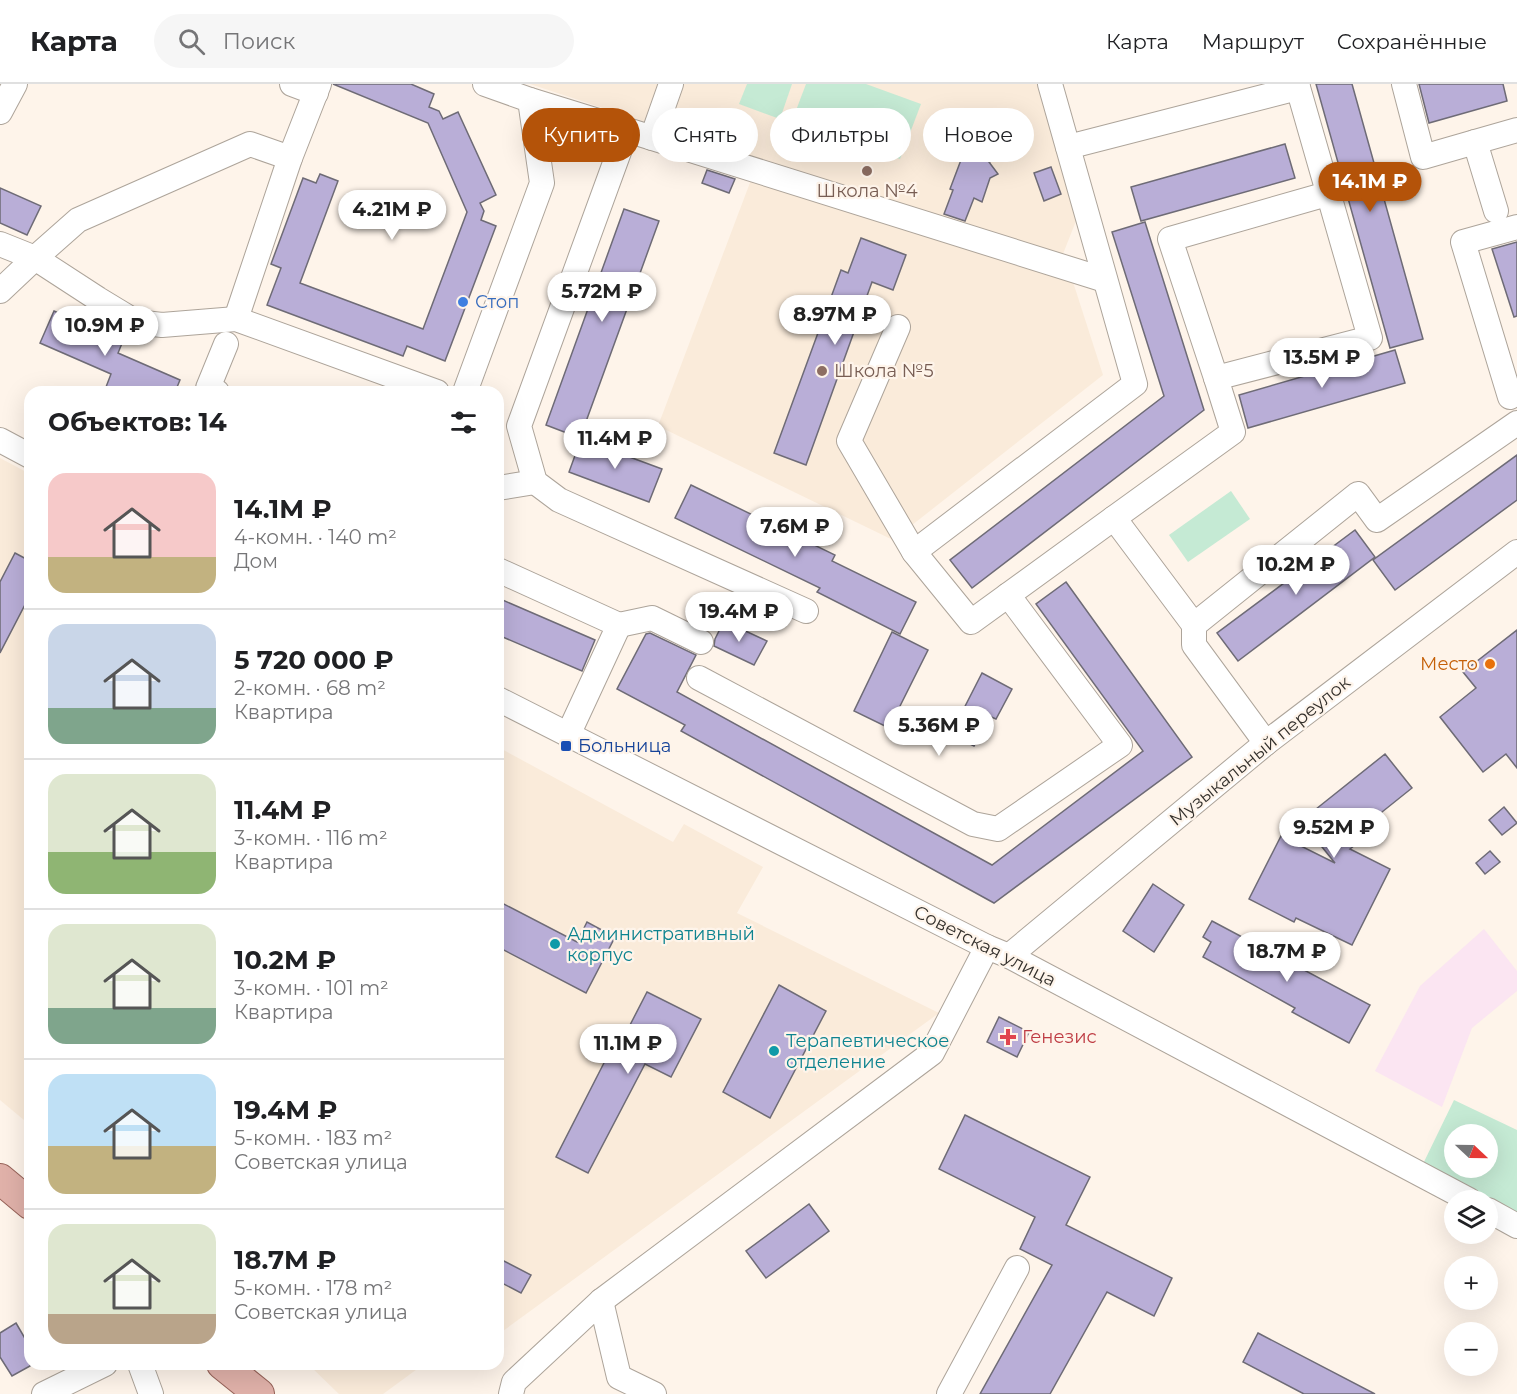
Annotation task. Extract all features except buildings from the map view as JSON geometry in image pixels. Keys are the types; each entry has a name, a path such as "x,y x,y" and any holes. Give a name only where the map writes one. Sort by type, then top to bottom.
{"main road":[{"path":"0,1179 24,1199"},
{"path":"229,1370 259,1394"}],"street":[{"path":"0,112 15,84"},
{"path":"236,319 290,158 317,88 292,84"},
{"path":"485,84 556,108"},
{"path":"914,552 1135,384 1050,84"},
{"path":"1404,84 1424,157 1517,130"},
{"path":"661,108 668,85"},
{"path":"1068,147 1297,86 1370,338 1216,378"},
{"path":"467,386 542,183 530,100"},
{"path":"640,134 652,138"},
{"path":"1475,142 1496,211"},
{"path":"0,291 78,220 250,144 290,158"},
{"path":"615,162 519,426 535,482 559,500 806,611"},
{"path":"729,162 1105,280"},
{"path":"898,327 849,441 914,552 971,622 1233,432 1170,239 1327,194"},
{"path":"1510,397 1463,242 1517,227"},
{"path":"0,244 34,258 136,322 162,326 236,319 420,386"},
{"path":"209,386 226,344"},
{"path":"1194,625 1358,494 1377,520 1517,423"},
{"path":"0,440 24,453"},
{"path":"504,487 535,482"},
{"path":"1114,518 1194,625 1194,645 1266,743"},
{"name":"Музыкальный переулок","path":"998,951 1517,552"},
{"path":"504,573 620,625 652,618 701,642"},
{"path":"699,678 974,824 998,829 1120,745 1008,595"},
{"path":"568,735 620,625"},
{"name":"Советская улица","path":"504,702 998,951 1450,1190"},
{"path":"512,1394 514,1382 601,1301 932,1053 998,951 1024,981 1444,1203"},
{"path":"1498,1216 1517,1226"},
{"path":"1498,1231 1517,1241"},
{"path":"949,1394 1017,1268"},
{"path":"601,1301 619,1377 654,1394"},
{"path":"44,1394 93,1370"},
{"path":"142,1370 151,1394"}],"shaded area":[{"path":"530,84 1037,84 1076,221 1061,259 758,159 758,108 652,108 652,124 640,120 640,108 603,108"},
{"path":"751,180 1073,282 1103,375 893,540 658,426"},
{"path":"0,458 24,471 24,1120 0,1100"},
{"path":"504,750 673,842 684,824 763,867 737,913 939,1013 504,1330"},
{"path":"1484,929 1517,971 1517,991 1472,1028 1442,1107 1375,1071 1420,986"},
{"path":"314,1370 416,1370 383,1394 339,1394"}],"green space":[{"path":"747,84 792,84 784,108 770,108 770,115 758,111 758,108 739,104"},
{"path":"806,84 866,84 921,104 911,130 911,108 797,108"},
{"path":"1231,491 1250,519 1188,562 1169,535"},
{"path":"1454,1100 1517,1130 1517,1213 1498,1204 1498,1190 1471,1190 1446,1178 1498,1178 1498,1124 1444,1124 1444,1177 1422,1166"}],"place":[{"name":"Школа №4","path":"867,171"},
{"name":"Стоп","path":"463,302"},
{"name":"Школа №5","path":"822,371"},
{"name":"Место","path":"1490,664"},
{"name":"Больница","path":"566,746"},
{"name":"Административный корпус","path":"555,944"},
{"name":"Генезис","path":"1008,1037"},
{"name":"Терапевтическое отделение","path":"774,1051"}]}
